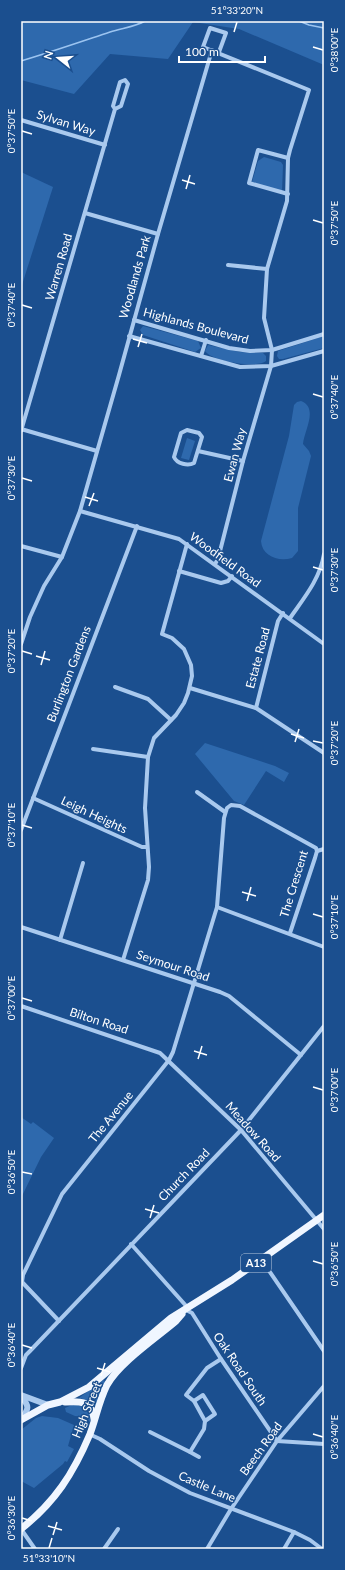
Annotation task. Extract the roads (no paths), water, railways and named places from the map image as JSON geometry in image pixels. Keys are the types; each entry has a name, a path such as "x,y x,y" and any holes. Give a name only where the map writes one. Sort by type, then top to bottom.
{"main road":[{"name":"A13","path":"21,1420 48,1405 60,1402 79,1393 100,1379 130,1352 172,1318 232,1280 324,1215"},
{"name":"High Street","path":"21,1529 40,1513 57,1494 76,1463 94,1423 98,1407 115,1374 176,1322 187,1309"},
{"name":"A13","path":"130,1352 135,1352 150,1340 153,1341"},
{"path":"60,1402 78,1401 88,1405 93,1412 94,1423"}],"street":[{"path":"210,28 226,33 219,52 212,50 203,46 210,28"},
{"name":"Woodlands Park","path":"21,644 30,616 44,586 62,557 80,511 158,234 212,50"},
{"name":"Ewan Way","path":"215,564 218,559 243,461 271,366 272,350 264,318 267,269 287,201 288,158 309,90 219,52"},
{"name":"Warren Road","path":"21,430 105,145 115,109 113,106 120,82 125,80 128,84 121,106 115,109"},
{"name":"Sylvan Way","path":"21,120 105,145"},
{"path":"288,158 258,150 249,184 288,194"},
{"path":"85,213 158,234"},
{"path":"228,265 267,269"},
{"name":"Highlands Boulevard","path":"134,320 240,350 272,350 324,334"},
{"path":"129,336 240,367 260,368 271,366 324,351"},
{"path":"201,356 206,340"},
{"path":"21,430 98,451"},
{"path":"187,430 201,434 202,439 198,451 194,463 192,464 178,462 175,459 174,455 182,431 187,430"},
{"path":"198,451 243,461"},
{"name":"Woodfield Road","path":"80,511 179,539 324,644"},
{"name":"Burlington Gardens","path":"21,830 136,526"},
{"path":"123,960 148,880 149,866 145,808 148,757 154,738 184,703 190,688 192,671 187,654 176,641 162,634 187,544"},
{"path":"21,546 62,557"},
{"path":"290,618 314,584 320,572 324,554"},
{"path":"179,571 221,583 228,581 232,576"},
{"name":"Estate Road","path":"256,708 278,621 283,613"},
{"path":"114,687 148,699 171,720"},
{"path":"190,688 256,708 324,753"},
{"path":"93,749 148,757"},
{"path":"198,792 226,812 224,818 217,907 290,933 324,947"},
{"name":"Leigh Heights","path":"33,798 147,848"},
{"name":"The Crescent","path":"226,812 227,808 231,805 240,806 316,848 317,851 290,933"},
{"path":"317,851 324,849"},
{"path":"60,940 83,863"},
{"name":"The Avenue","path":"60,1321 22,1282 23,1275 62,1194 169,1060 173,1052 217,907"},
{"name":"Seymour Road","path":"21,927 194,983 229,996 301,1055"},
{"name":"Bilton Road","path":"21,1006 151,1049 160,1053 169,1060"},
{"name":"Church Road","path":"21,1368 26,1355 241,1130 324,1026"},
{"name":"Meadow Road","path":"169,1060 241,1130 324,1229"},
{"name":"Oak Road South","path":"131,1244 192,1313 220,1359 277,1441"},
{"path":"260,1259 324,1351"},
{"path":"190,1452 204,1429 205,1422 194,1401 186,1395 207,1368 220,1359"},
{"name":"Beech Road","path":"207,1549 231,1509 277,1441 324,1386"},
{"path":"194,1401 203,1395 215,1414 205,1422"},
{"path":"21,1396 48,1405"},
{"path":"21,1396 27,1404 27,1409 21,1420"},
{"path":"150,1432 199,1458"},
{"name":"Castle Lane","path":"89,1434 100,1439 149,1471 176,1486 231,1509 294,1532 310,1540 322,1549"},
{"path":"277,1441 324,1444"},
{"path":"21,1529 35,1549"},
{"path":"104,1549 118,1529"},
{"path":"284,1549 294,1532"}],"waterway":[{"path":"21,61 110,32 137,25 145,21"},
{"path":"299,21 324,28"}]}
